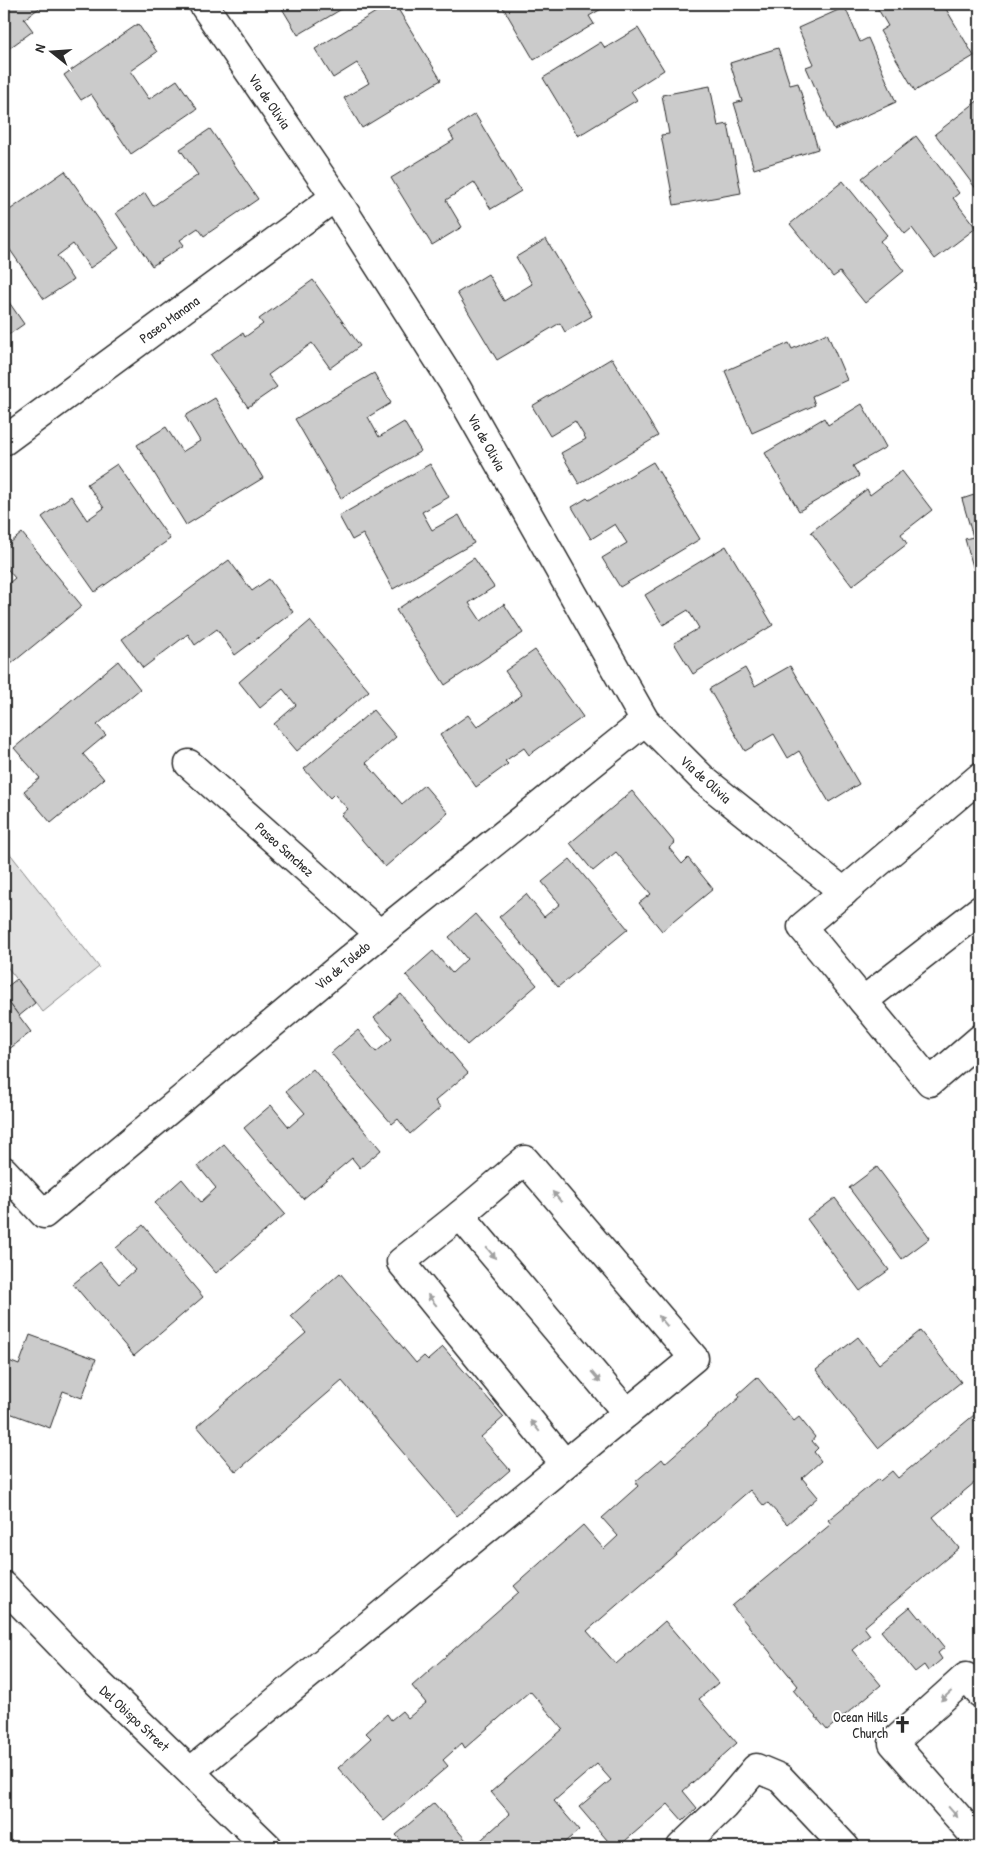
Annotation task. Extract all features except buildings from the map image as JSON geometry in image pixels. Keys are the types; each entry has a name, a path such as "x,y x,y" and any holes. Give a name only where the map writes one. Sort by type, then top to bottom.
{"street":[{"name":"Via de Olivia","path":"204,4 335,197 456,386 645,721 706,781 844,892"},
{"name":"Paseo Manana","path":"4,441 335,197"},
{"name":"Via de Toledo","path":"4,1171 44,1214 380,934 645,721"},
{"name":"Paseo Sanchez","path":"190,764 380,934"},
{"path":"980,777 802,927 930,1082 980,1039"},
{"path":"863,1001 980,910"},
{"path":"191,1771 565,1464 694,1358 525,1160 460,1216 401,1262 565,1464"},
{"path":"460,1216 627,1413"},
{"name":"Del Obispo Street","path":"4,1586 87,1672 268,1847"},
{"path":"980,1693 966,1678 893,1743 980,1842"},
{"path":"681,1847 724,1806 756,1768 780,1778 845,1847"}],"shaded area":[{"path":"4,846 99,967 43,1012 4,963"}],"place":[{"name":"Ocean Hills Church","path":"902,1724"}]}
